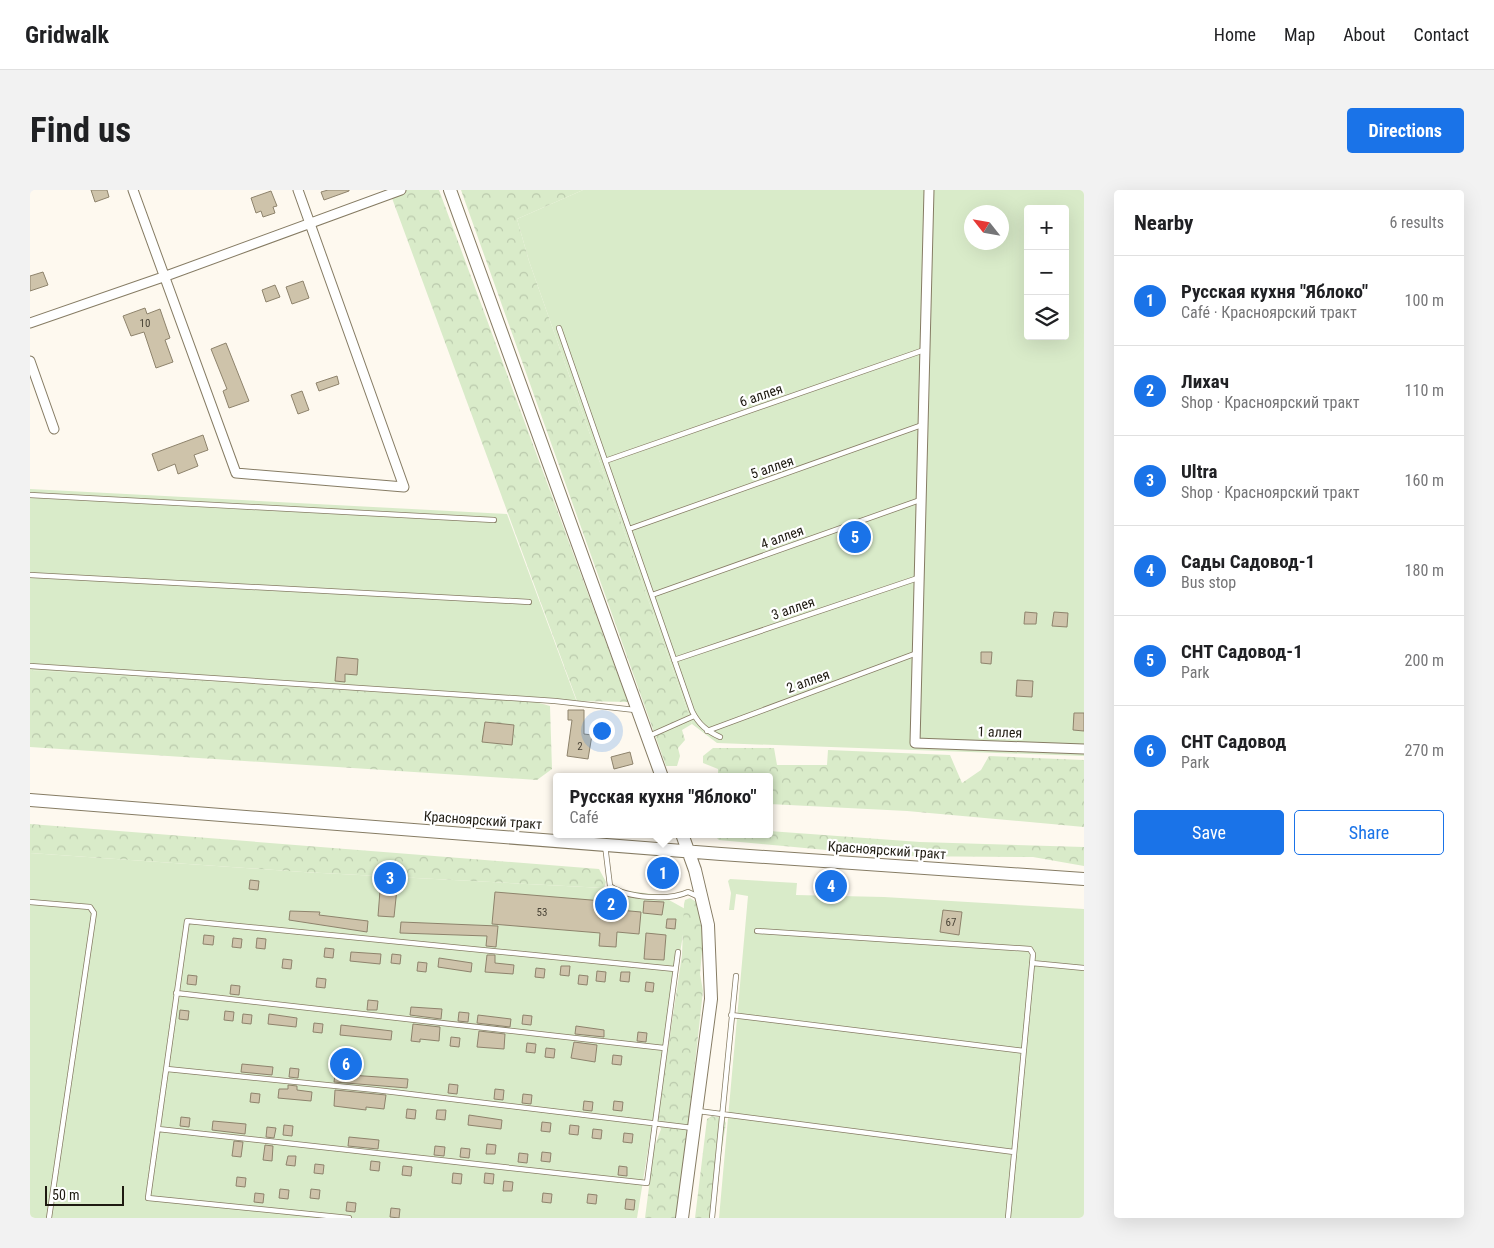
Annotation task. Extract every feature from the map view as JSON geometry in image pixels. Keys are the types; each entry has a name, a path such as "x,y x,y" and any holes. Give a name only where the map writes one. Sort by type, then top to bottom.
{"main road":[{"path":"450,190 661,773"},
{"name":"Красноярский тракт","path":"30,800 1084,879"},
{"path":"682,1218 711,998 708,925 702,898 684,838"}],"street":[{"path":"133,190 166,276 236,473 404,487 298,190"},
{"path":"30,323 166,276 402,190"},
{"path":"917,653 929,190"},
{"path":"30,362 54,429"},
{"name":"1 аллея","path":"917,653 915,744 1084,749"}],"lane":[{"path":"559,328 694,716 707,731 720,737"},
{"name":"6 аллея","path":"605,461 924,350"},
{"name":"5 аллея","path":"629,529 922,425"},
{"path":"30,495 494,520"},
{"name":"4 аллея","path":"652,595 920,500"},
{"path":"30,575 528,602"},
{"name":"3 аллея","path":"674,660 918,578"},
{"name":"2 аллея","path":"707,731 917,653"},
{"path":"30,666 555,701 639,711"},
{"path":"648,736 694,716"},
{"path":"604,844 610,886 620,893 671,898 688,892 702,898"},
{"path":"30,902 81,905 90,907 94,913 49,1218"},
{"path":"349,1218 148,1198 158,1129 158,1115 167,1069 187,921 675,969"},
{"path":"757,931 1030,949 1033,954 1008,1218"},
{"path":"158,1129 647,1183 678,952"},
{"path":"1032,963 1084,968"},
{"path":"712,1218 736,976"},
{"path":"176,993 664,1048"},
{"path":"731,1015 1024,1051"},
{"path":"167,1069 376,1090 695,1129"},
{"path":"697,1111 1014,1152"}],"green space":[{"path":"389,190 439,190 628,702 577,701"},
{"path":"461,190 583,190 517,219 529,261 692,724 682,730 685,740 678,748 680,756 677,766 666,766"},
{"path":"583,190 1084,190 1084,756 717,743 692,724 529,261 517,219"},
{"path":"30,489 507,514 578,705 30,670"},
{"path":"30,670 536,702 550,706 552,769 537,780 30,747"},
{"path":"713,748 774,748 777,765 827,765 828,750 950,755 962,783 981,770 989,756 1084,760 1084,827 907,811 773,804 773,773 718,773 718,769 703,763 703,756"},
{"path":"30,824 599,869 606,882 604,888 303,872 30,853"},
{"path":"773,831 920,842 1084,847 1084,866 1033,857 890,856 719,840 717,838 773,838"},
{"path":"30,853 303,872 604,888 660,895 687,910 637,1218 30,1218"},
{"path":"730,879 797,883 796,895 884,897 1084,909 1084,1218 719,1218 748,896 736,894 734,910 729,910 731,893 728,881"},
{"path":"690,898 698,903 703,940 700,974 703,991 678,1218 645,1218 654,1148 661,1129 657,1121 682,955 684,904 685,900"},
{"path":"712,1116 723,1118 726,1123 711,1218 695,1218 707,1119"}],"building":[{"path":"91,190 107,190 109,197 95,202"},
{"path":"328,190 349,191 324,200 321,192"},
{"path":"271,191 277,206 273,207 275,213 263,217 261,211 256,213 251,198"},
{"path":"43,272 48,285 30,291 30,276"},
{"path":"303,281 309,298 292,304 286,287"},
{"path":"275,285 280,297 266,302 262,290"},
{"path":"145,308 147,314 160,309 170,338 165,340 173,362 156,368 144,332 131,336 123,316"},
{"path":"226,343 249,401 229,408 223,391 227,389 211,349"},
{"path":"337,376 339,384 319,391 316,383"},
{"path":"302,391 309,410 298,414 291,395"},
{"path":"203,435 208,450 194,455 198,466 178,474 175,464 158,471 152,454"},
{"path":"1025,612 1037,613 1036,624 1024,624"},
{"path":"1054,612 1068,613 1067,627 1052,626"},
{"path":"981,652 992,652 991,664 981,663"},
{"path":"337,657 358,659 357,675 345,674 345,682 335,681"},
{"path":"1017,680 1033,681 1032,697 1016,696"},
{"path":"568,710 584,710 584,734 592,735 588,759 567,756 572,720 568,720"},
{"path":"1074,713 1084,713 1084,731 1073,730"},
{"path":"485,722 514,725 512,745 482,742"},
{"path":"630,752 633,764 614,769 611,757"},
{"path":"381,878 398,879 394,917 378,916"},
{"path":"250,880 259,881 258,890 249,889"},
{"path":"495,892 603,901 603,896 620,898 619,910 641,912 639,934 617,932 616,947 599,946 600,933 492,924"},
{"path":"644,901 664,902 662,915 643,913"},
{"path":"943,910 962,912 959,935 940,932"},
{"path":"290,911 320,912 319,915 368,921 367,932 289,920"},
{"path":"667,919 676,919 675,929 666,928"},
{"path":"401,922 498,926 496,947 486,946 487,936 400,933"},
{"path":"646,933 666,935 664,960 644,959"},
{"path":"204,935 214,936 213,945 203,944"},
{"path":"233,938 242,939 241,948 232,947"},
{"path":"257,938 266,939 265,949 256,948"},
{"path":"325,948 334,949 333,958 324,957"},
{"path":"351,952 381,954 380,964 350,961"},
{"path":"392,954 401,955 400,964 391,963"},
{"path":"487,955 495,955 495,963 514,965 513,974 485,972"},
{"path":"439,958 472,963 471,972 438,967"},
{"path":"283,959 292,960 291,969 282,968"},
{"path":"418,962 427,963 426,972 417,971"},
{"path":"561,966 570,966 569,976 560,975"},
{"path":"536,968 545,969 544,978 535,977"},
{"path":"597,971 606,972 605,982 596,981"},
{"path":"621,972 630,972 629,982 620,981"},
{"path":"188,975 197,976 196,985 187,984"},
{"path":"579,975 588,976 587,985 578,984"},
{"path":"317,978 326,979 325,988 316,987"},
{"path":"646,982 654,983 653,992 645,991"},
{"path":"231,985 240,986 239,995 230,994"},
{"path":"368,1000 378,1001 377,1010 367,1010"},
{"path":"411,1007 442,1009 441,1019 410,1015"},
{"path":"180,1010 189,1011 188,1020 179,1019"},
{"path":"225,1011 234,1012 233,1021 224,1020"},
{"path":"459,1012 469,1013 468,1022 458,1021"},
{"path":"243,1014 252,1015 251,1024 242,1023"},
{"path":"269,1014 297,1018 296,1027 268,1024"},
{"path":"478,1015 511,1019 510,1027 477,1023"},
{"path":"523,1015 532,1016 531,1025 522,1024"},
{"path":"314,1023 323,1024 322,1033 313,1032"},
{"path":"413,1024 440,1027 439,1041 420,1039 420,1042 411,1041"},
{"path":"341,1025 392,1031 391,1040 340,1035"},
{"path":"576,1026 604,1030 604,1037 575,1034"},
{"path":"479,1031 505,1034 504,1049 477,1047"},
{"path":"638,1032 647,1033 646,1042 637,1041"},
{"path":"451,1037 460,1038 459,1047 450,1046"},
{"path":"574,1042 597,1045 595,1062 571,1058"},
{"path":"527,1043 536,1044 535,1053 526,1052"},
{"path":"546,1048 555,1049 554,1058 545,1057"},
{"path":"613,1055 622,1056 621,1065 612,1064"},
{"path":"242,1064 273,1067 272,1075 241,1072"},
{"path":"290,1068 299,1069 298,1078 289,1077"},
{"path":"335,1074 408,1079 407,1088 334,1082"},
{"path":"449,1084 458,1085 457,1094 448,1093"},
{"path":"288,1085 297,1086 297,1090 312,1092 311,1101 278,1098 279,1089 288,1089"},
{"path":"495,1089 504,1090 503,1100 494,1099"},
{"path":"335,1090 386,1095 384,1109 366,1107 366,1110 334,1106"},
{"path":"251,1093 260,1094 259,1103 250,1102"},
{"path":"523,1094 532,1095 531,1104 522,1103"},
{"path":"584,1101 593,1102 592,1111 583,1110"},
{"path":"614,1101 623,1102 622,1111 613,1110"},
{"path":"407,1109 416,1110 415,1119 406,1118"},
{"path":"437,1110 446,1110 445,1120 436,1119"},
{"path":"469,1115 502,1120 501,1129 468,1125"},
{"path":"181,1117 190,1118 189,1127 180,1126"},
{"path":"213,1121 246,1124 245,1134 212,1130"},
{"path":"542,1122 551,1123 550,1132 541,1131"},
{"path":"284,1125 293,1126 292,1136 283,1135"},
{"path":"570,1125 579,1126 578,1135 569,1134"},
{"path":"267,1127 276,1128 274,1138 266,1137"},
{"path":"593,1129 602,1130 601,1139 592,1138"},
{"path":"624,1133 633,1134 632,1143 623,1142"},
{"path":"349,1137 379,1140 378,1149 348,1146"},
{"path":"234,1141 243,1142 241,1157 232,1156"},
{"path":"487,1144 496,1145 495,1154 486,1154"},
{"path":"265,1145 273,1146 272,1161 263,1160"},
{"path":"435,1146 445,1147 444,1156 434,1155"},
{"path":"461,1148 470,1149 469,1158 460,1157"},
{"path":"542,1152 551,1153 550,1162 541,1161"},
{"path":"519,1153 528,1154 527,1163 518,1162"},
{"path":"288,1156 296,1156 295,1166 286,1165"},
{"path":"371,1161 380,1162 379,1171 370,1170"},
{"path":"315,1164 324,1165 323,1174 314,1173"},
{"path":"403,1166 412,1167 411,1176 402,1175"},
{"path":"619,1166 627,1167 627,1176 618,1175"},
{"path":"453,1173 462,1174 461,1184 452,1183"},
{"path":"485,1173 494,1174 493,1184 484,1183"},
{"path":"237,1177 246,1178 245,1187 236,1186"},
{"path":"504,1181 513,1182 512,1191 503,1191"},
{"path":"280,1189 289,1190 288,1199 279,1198"},
{"path":"311,1189 320,1190 319,1199 310,1198"},
{"path":"255,1193 264,1194 263,1203 254,1202"},
{"path":"543,1193 552,1194 551,1203 542,1202"},
{"path":"588,1194 597,1195 596,1204 587,1203"},
{"path":"626,1199 635,1200 634,1210 625,1209"},
{"path":"347,1202 356,1203 355,1212 346,1211"},
{"path":"391,1208 400,1209 399,1218 390,1217"}],"place":[{"name":"СНТ Садовод-1","path":"855,537"},
{"name":"Русская кухня \"Яблоко\"","path":"663,873"},
{"name":"Ultra","path":"390,878"},
{"name":"Сады Садовод-1","path":"831,886"},
{"name":"Лихач","path":"611,904"},
{"name":"СНТ Садовод","path":"346,1064"}]}
